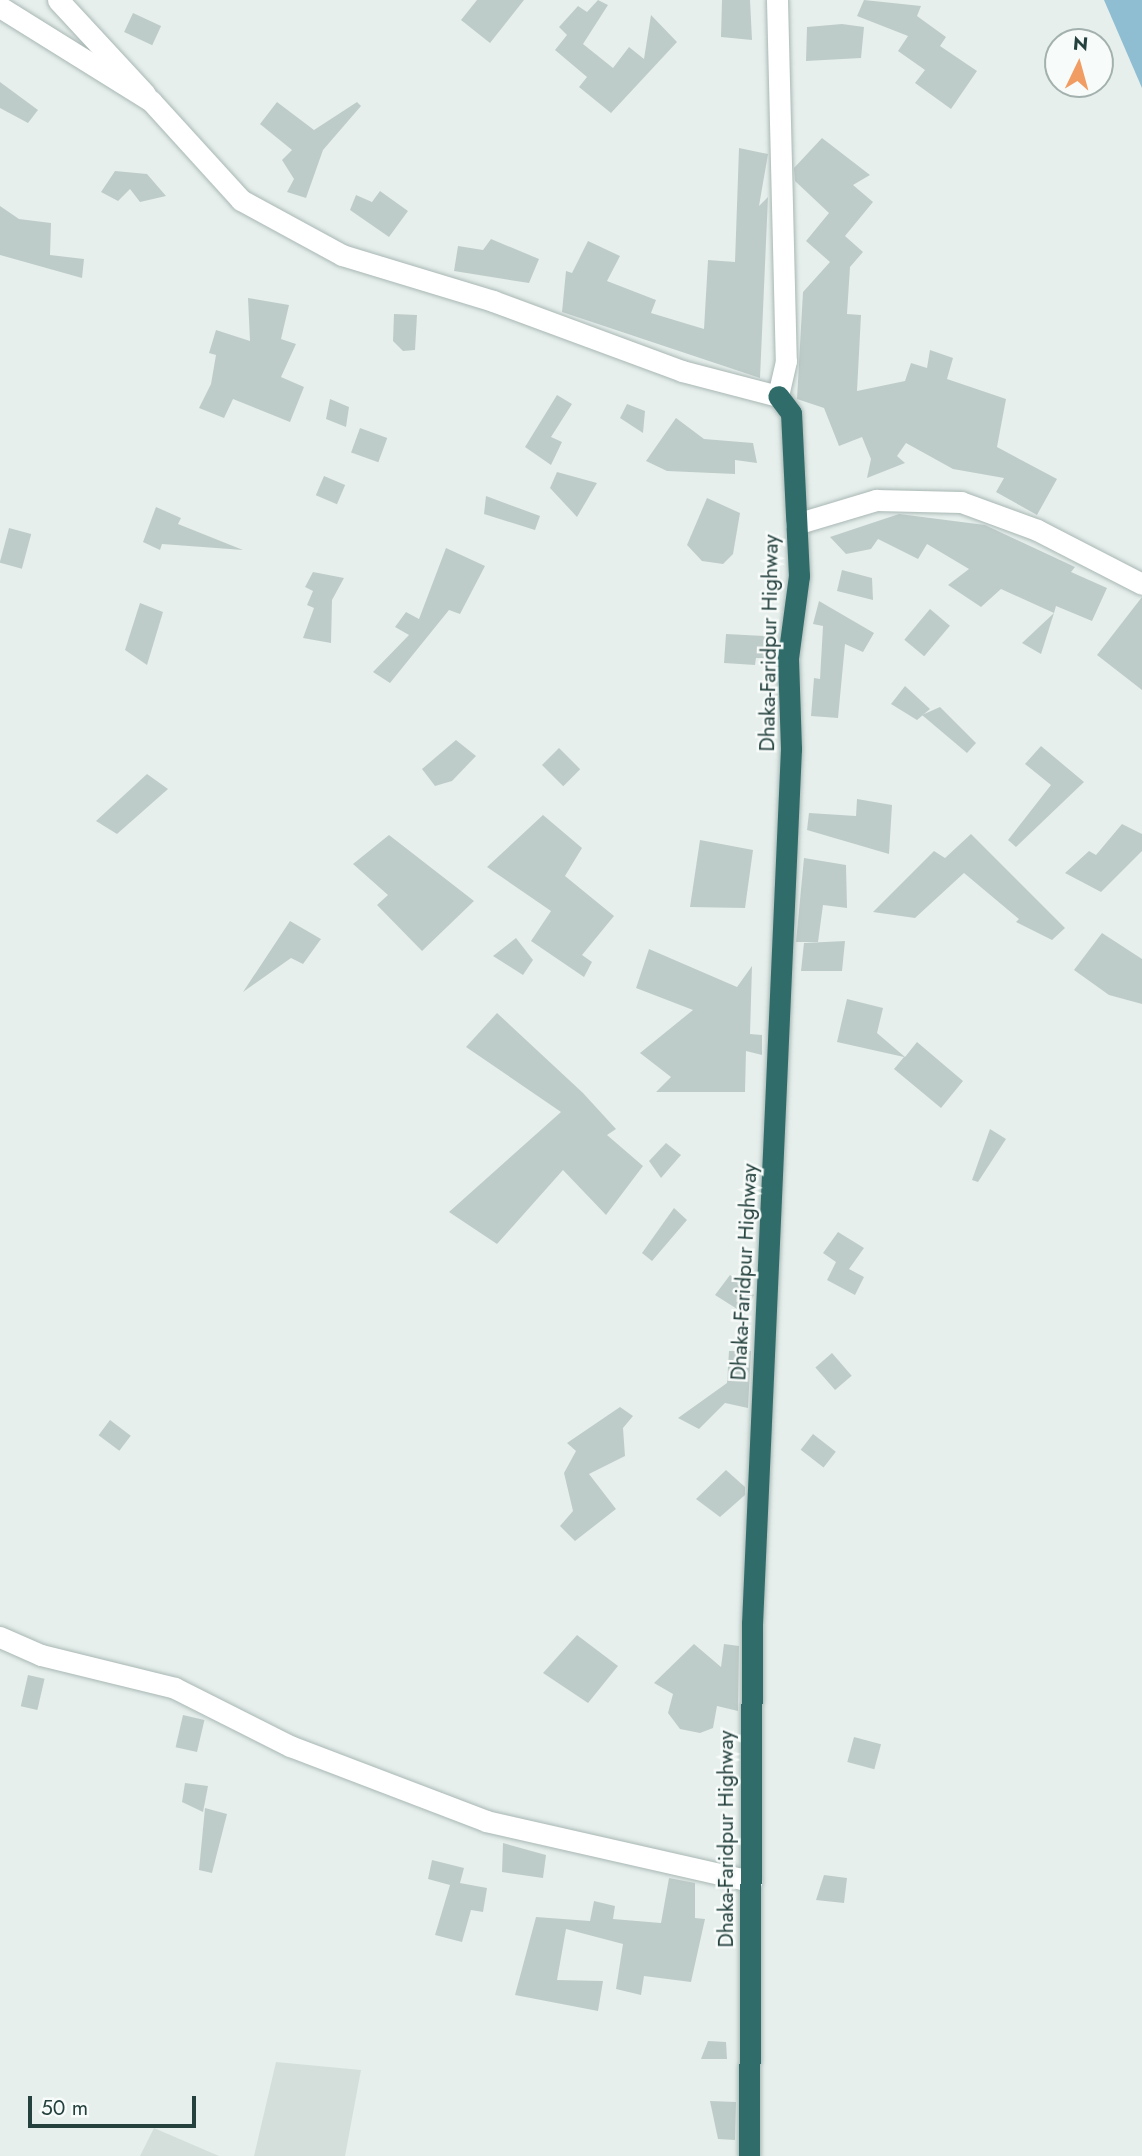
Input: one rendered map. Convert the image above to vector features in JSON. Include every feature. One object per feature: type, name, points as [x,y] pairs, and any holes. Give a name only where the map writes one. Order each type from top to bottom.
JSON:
[{"type":"highway","name":"Dhaka-Faridpur Highway","points":[[749,2156],[752,1624],[790,749],[788,658],[799,576],[791,413],[778,396]]},
{"type":"street","points":[[58,0],[241,200],[342,255],[493,301],[682,371],[778,396],[786,361],[777,0]]},
{"type":"street","points":[[0,7],[151,101]]},
{"type":"street","points":[[796,524],[876,500],[961,502],[1037,530],[1142,584]]},
{"type":"street","points":[[0,1636],[41,1655],[175,1688],[290,1746],[486,1821],[751,1881]]},
{"type":"shaded area","points":[[276,2062],[361,2070],[345,2156],[254,2156]]},
{"type":"shaded area","points":[[154,2128],[219,2156],[140,2156]]},
{"type":"water","points":[[1104,0],[1142,0],[1142,88]]},
{"type":"building","points":[[477,0],[524,0],[490,43],[461,20]]},
{"type":"building","points":[[598,0],[608,5],[583,44],[613,68],[629,47],[644,59],[651,15],[677,42],[611,113],[579,87],[587,77],[555,50],[567,35],[559,27],[578,6],[587,12]]},
{"type":"building","points":[[722,0],[750,0],[752,40],[721,37]]},
{"type":"building","points":[[864,0],[921,6],[917,16],[946,37],[940,46],[977,71],[951,109],[915,83],[925,70],[898,51],[908,36],[857,16]]},
{"type":"building","points":[[133,13],[161,26],[152,45],[124,32]]},
{"type":"building","points":[[842,24],[864,27],[861,58],[806,61],[807,27]]},
{"type":"building","points":[[0,82],[38,110],[28,123],[0,108]]},
{"type":"building","points":[[277,102],[314,130],[357,102],[361,106],[323,150],[306,198],[287,192],[294,179],[282,160],[292,150],[260,124]]},
{"type":"building","points":[[822,138],[870,175],[853,185],[873,202],[845,236],[863,252],[850,267],[847,314],[861,315],[857,391],[905,381],[911,363],[927,368],[930,350],[953,358],[947,379],[1006,399],[997,447],[1057,479],[1037,515],[996,492],[1004,478],[953,469],[906,443],[897,456],[905,463],[867,478],[871,459],[862,437],[839,446],[824,408],[797,399],[803,292],[830,262],[806,241],[829,213],[795,181],[794,168]]},
{"type":"building","points":[[739,148],[768,154],[759,206],[768,197],[760,378],[562,312],[566,271],[572,273],[588,241],[620,256],[607,281],[656,300],[651,313],[704,329],[708,260],[735,262]]},
{"type":"building","points":[[115,171],[147,174],[166,196],[140,202],[130,189],[118,201],[101,192]]},
{"type":"building","points":[[380,191],[408,211],[389,237],[350,210],[356,195],[372,202]]},
{"type":"building","points":[[0,206],[19,219],[51,223],[50,255],[84,259],[82,278],[0,255]]},
{"type":"building","points":[[491,239],[539,259],[529,283],[454,271],[458,246],[483,250]]},
{"type":"building","points":[[248,298],[289,305],[281,339],[296,344],[281,377],[304,387],[290,422],[233,399],[224,418],[199,408],[211,384],[216,355],[209,353],[216,330],[250,341]]},
{"type":"building","points":[[394,314],[417,315],[415,350],[403,351],[393,341]]},
{"type":"building","points":[[557,395],[572,404],[551,437],[562,442],[551,465],[525,447]]},
{"type":"building","points":[[330,399],[349,407],[346,427],[326,419]]},
{"type":"building","points":[[627,404],[645,411],[643,433],[620,418]]},
{"type":"building","points":[[676,418],[704,439],[753,443],[757,463],[735,460],[735,474],[667,471],[646,461]]},
{"type":"building","points":[[360,428],[387,438],[378,462],[351,452]]},
{"type":"building","points":[[557,472],[597,483],[577,517],[550,488]]},
{"type":"building","points":[[324,476],[345,485],[337,504],[316,495]]},
{"type":"building","points":[[486,496],[540,516],[535,530],[484,514]]},
{"type":"building","points":[[707,498],[740,513],[733,554],[723,564],[702,561],[687,545]]},
{"type":"building","points":[[156,507],[181,518],[178,524],[243,550],[162,544],[160,550],[143,542]]},
{"type":"building","points":[[899,514],[985,525],[1075,567],[1071,572],[1107,588],[1092,621],[1056,606],[1054,613],[1001,589],[981,607],[948,585],[969,569],[927,544],[918,559],[878,539],[871,549],[846,554],[830,537]]},
{"type":"building","points":[[9,528],[31,534],[22,569],[0,563]]},
{"type":"building","points":[[446,548],[485,566],[460,614],[449,610],[390,683],[373,672],[409,635],[395,627],[406,612],[419,619]]},
{"type":"building","points":[[842,570],[872,578],[873,600],[837,591]]},
{"type":"building","points":[[313,572],[344,578],[332,600],[331,643],[303,638],[314,608],[307,605],[313,591],[305,587]]},
{"type":"building","points":[[1142,597],[1142,690],[1097,655]]},
{"type":"building","points":[[819,601],[874,633],[863,652],[845,644],[838,718],[811,716],[814,678],[820,679],[823,626],[813,624]]},
{"type":"building","points":[[140,603],[163,612],[147,665],[125,650]]},
{"type":"building","points":[[930,609],[950,626],[924,656],[904,640]]},
{"type":"building","points":[[1054,613],[1041,654],[1022,643]]},
{"type":"building","points":[[726,634],[765,636],[764,658],[756,658],[755,665],[724,663]]},
{"type":"building","points":[[905,686],[930,709],[917,720],[891,704]]},
{"type":"building","points":[[940,707],[976,743],[967,753],[922,715]]},
{"type":"building","points":[[456,740],[476,756],[452,781],[435,786],[422,769]]},
{"type":"building","points":[[1041,746],[1084,782],[1016,847],[1008,840],[1051,785],[1025,764]]},
{"type":"building","points":[[559,748],[580,769],[563,786],[542,765]]},
{"type":"building","points":[[147,774],[168,789],[117,834],[96,821]]},
{"type":"building","points":[[857,799],[892,805],[889,854],[807,830],[809,813],[856,816]]},
{"type":"building","points":[[543,815],[582,848],[565,876],[614,916],[582,955],[592,962],[584,977],[531,941],[551,911],[487,867]]},
{"type":"building","points":[[1122,824],[1142,834],[1142,851],[1101,892],[1065,873],[1089,851],[1096,855]]},
{"type":"building","points":[[971,834],[1065,928],[1052,940],[1016,922],[1019,919],[964,873],[915,918],[873,912],[934,851],[945,858]]},
{"type":"building","points":[[389,835],[474,901],[422,951],[377,905],[388,895],[353,864]]},
{"type":"building","points":[[700,840],[753,850],[745,908],[690,907]]},
{"type":"building","points":[[804,858],[846,865],[847,908],[823,905],[818,942],[796,942]]},
{"type":"building","points":[[290,921],[321,939],[303,964],[291,958],[243,992]]},
{"type":"building","points":[[1102,933],[1142,959],[1142,1004],[1109,995],[1074,970]]},
{"type":"building","points":[[516,938],[533,960],[523,975],[493,956]]},
{"type":"building","points":[[845,941],[842,971],[801,971],[804,943]]},
{"type":"building","points":[[649,949],[737,987],[752,966],[750,1034],[762,1035],[762,1055],[746,1051],[745,1092],[656,1092],[671,1077],[640,1053],[693,1010],[636,988]]},
{"type":"building","points":[[847,999],[883,1008],[877,1033],[905,1057],[917,1042],[963,1081],[941,1108],[894,1069],[904,1057],[837,1042]]},
{"type":"building","points":[[497,1013],[583,1093],[616,1129],[607,1135],[643,1166],[606,1215],[563,1170],[497,1244],[449,1212],[561,1112],[466,1047]]},
{"type":"building","points":[[990,1129],[1006,1139],[978,1182],[972,1180]]},
{"type":"building","points":[[666,1143],[681,1155],[661,1178],[649,1161]]},
{"type":"building","points":[[674,1208],[687,1220],[652,1261],[642,1253]]},
{"type":"building","points":[[838,1232],[864,1248],[849,1269],[864,1277],[855,1295],[827,1280],[836,1262],[823,1253]]},
{"type":"building","points":[[730,1275],[754,1295],[745,1314],[715,1295]]},
{"type":"building","points":[[729,1351],[751,1351],[748,1408],[725,1403],[699,1429],[678,1418],[727,1383]]},
{"type":"building","points":[[832,1353],[852,1376],[835,1390],[815,1367]]},
{"type":"building","points":[[620,1407],[633,1416],[623,1428],[625,1456],[589,1474],[616,1509],[575,1541],[560,1526],[573,1511],[564,1473],[576,1451],[567,1443]]},
{"type":"building","points":[[110,1420],[131,1436],[119,1451],[99,1435]]},
{"type":"building","points":[[813,1434],[836,1452],[824,1468],[801,1450]]},
{"type":"building","points":[[726,1470],[745,1487],[745,1495],[720,1517],[696,1499]]},
{"type":"building","points":[[577,1635],[618,1666],[588,1703],[543,1673]]},
{"type":"building","points":[[694,1644],[721,1667],[724,1644],[739,1646],[738,1711],[717,1706],[713,1728],[700,1733],[680,1729],[668,1713],[673,1694],[654,1683]]},
{"type":"building","points":[[28,1675],[45,1679],[37,1710],[21,1706]]},
{"type":"building","points":[[183,1715],[204,1720],[197,1752],[176,1747]]},
{"type":"building","points":[[854,1737],[881,1744],[874,1769],[847,1762]]},
{"type":"building","points":[[185,1783],[208,1786],[203,1812],[182,1802]]},
{"type":"building","points":[[205,1808],[227,1814],[212,1873],[199,1870]]},
{"type":"building","points":[[503,1843],[546,1855],[543,1878],[502,1872]]},
{"type":"building","points":[[432,1860],[464,1868],[460,1883],[487,1888],[483,1912],[471,1910],[462,1942],[435,1935],[450,1885],[428,1879]]},
{"type":"building","points":[[824,1875],[847,1878],[844,1903],[816,1900]]},
{"type":"building","points":[[669,1878],[695,1883],[695,1918],[705,1919],[691,1982],[644,1976],[641,1995],[616,1989],[623,1944],[566,1929],[557,1980],[603,1981],[598,2011],[515,1995],[536,1917],[590,1921],[594,1901],[615,1906],[613,1919],[661,1923]]},
{"type":"building","points":[[708,2041],[726,2042],[727,2059],[701,2059]]},
{"type":"building","points":[[710,2101],[736,2102],[735,2140],[718,2139]]}]
